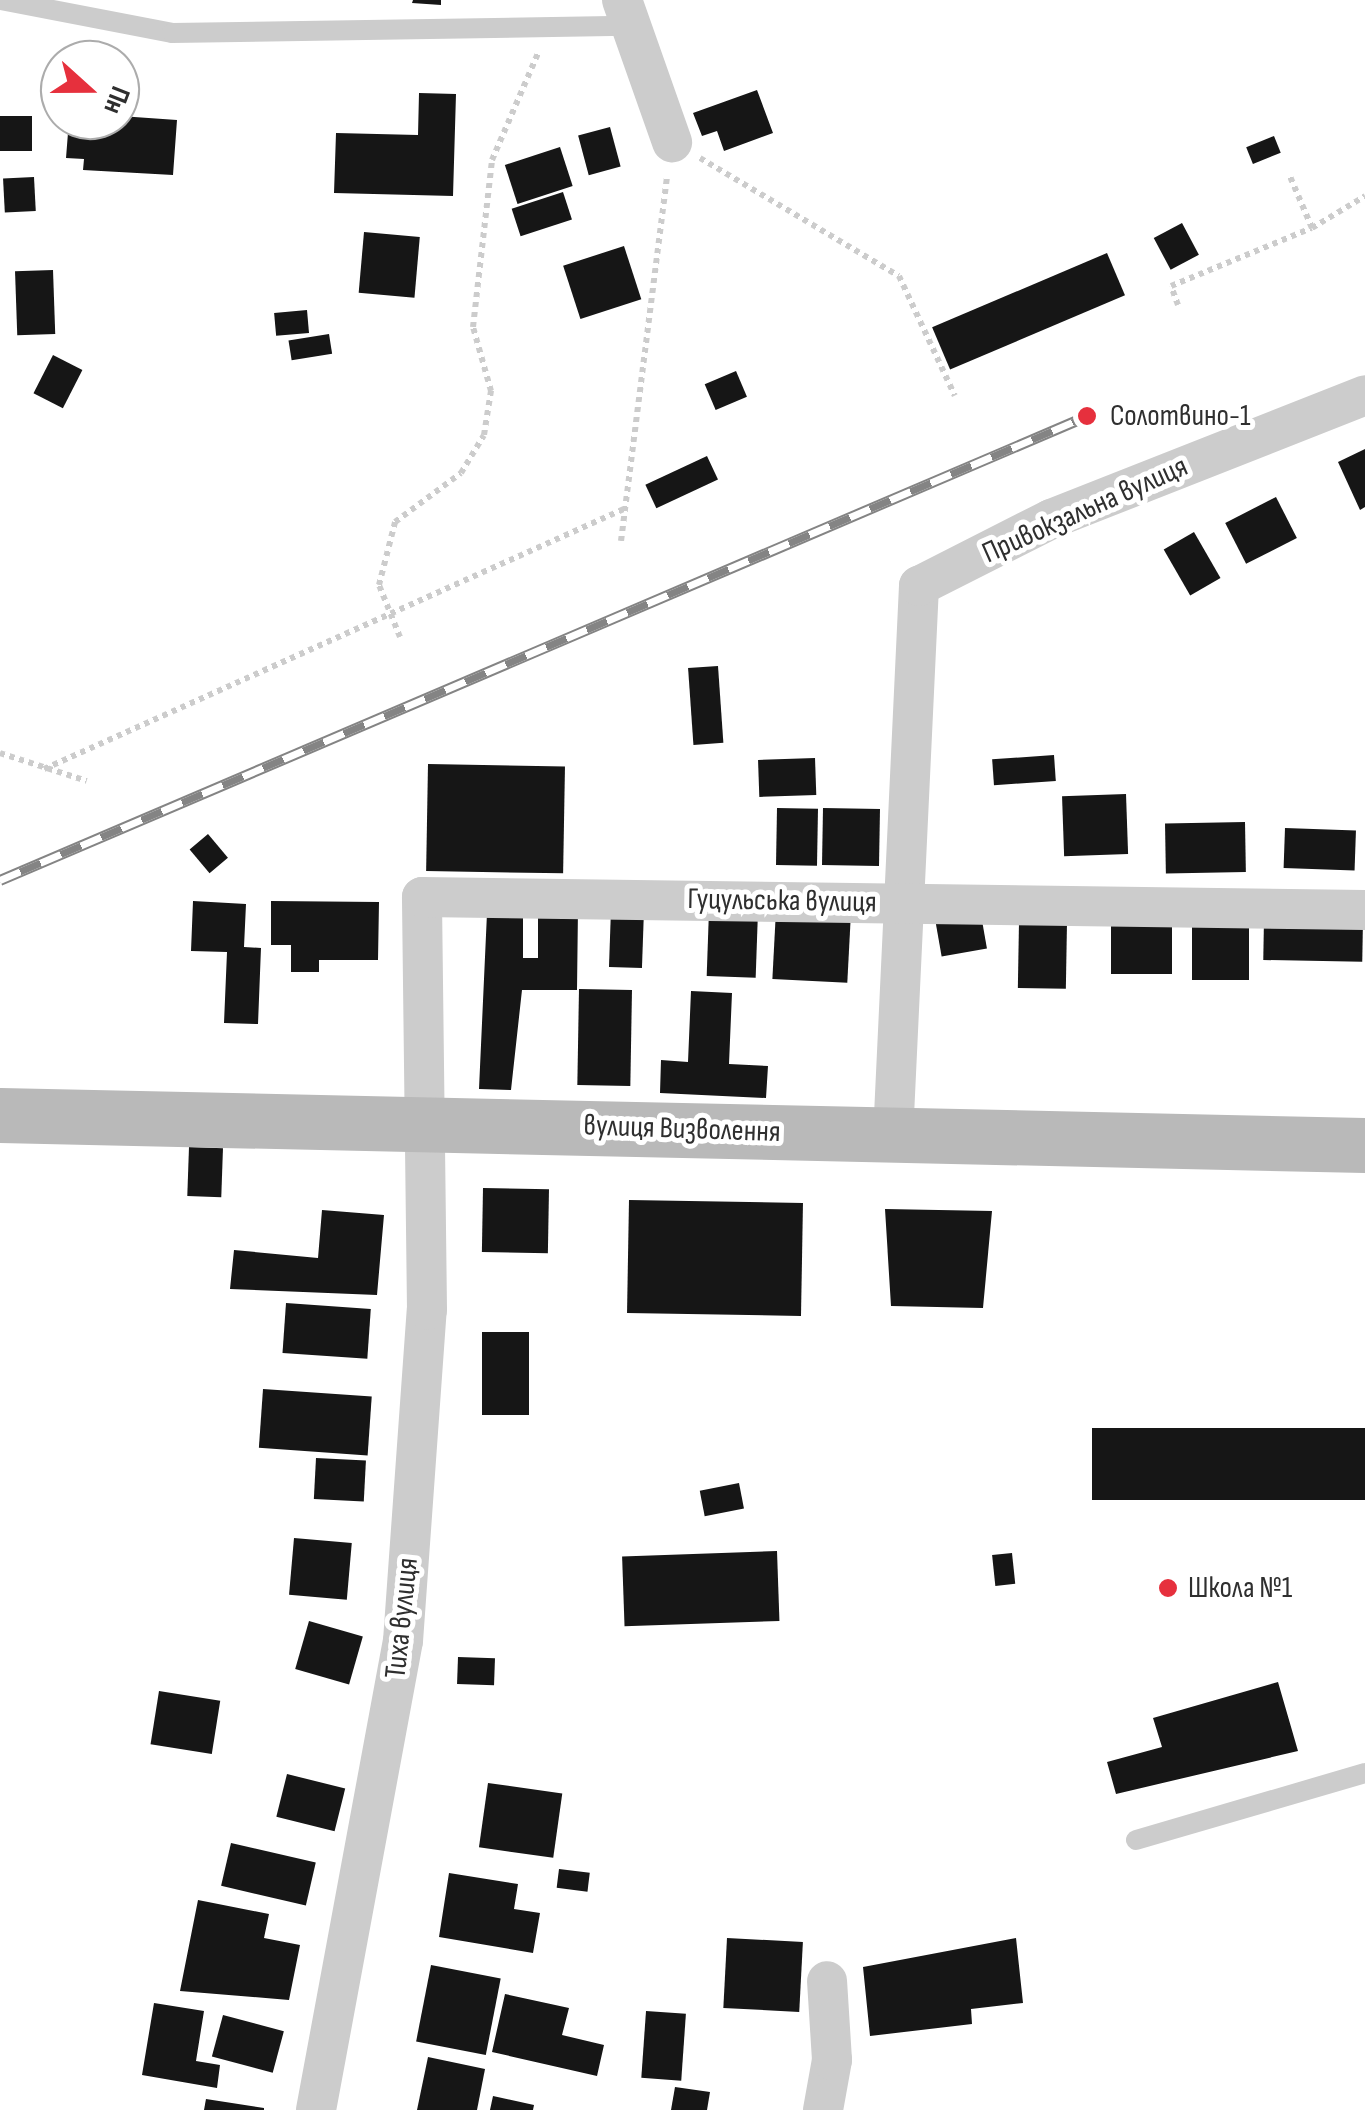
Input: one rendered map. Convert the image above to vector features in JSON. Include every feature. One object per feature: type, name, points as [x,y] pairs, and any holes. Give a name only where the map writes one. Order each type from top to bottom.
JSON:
[{"type":"street","points":[[624,13],[672,142]]},
{"type":"street","name":"Привокзальна вулиця","points":[[903,902],[919,586],[1051,519],[1365,395]]},
{"type":"street","name":"Гуцульська вулиця","points":[[421,1120],[422,897],[1365,910]]},
{"type":"street","points":[[893,1137],[903,902]]},
{"type":"street","name":"вулиця Визволення","points":[[0,1115],[421,1120],[893,1137],[1365,1145]]},
{"type":"street","name":"Тиха вулиця","points":[[316,2110],[403,1641],[426,1310],[421,1120]]},
{"type":"street","points":[[823,2110],[832,2060],[827,1981]]},
{"type":"lane","points":[[1,0],[172,33],[549,27],[624,13]]},
{"type":"lane","points":[[1136,1840],[1365,1773]]},
{"type":"path","points":[[400,637],[379,585],[395,522],[461,473],[484,435],[491,391],[473,327],[492,160],[549,27]]},
{"type":"path","points":[[622,541],[672,142],[899,276],[955,396]]},
{"type":"path","points":[[1290,174],[1312,228]]},
{"type":"path","points":[[1178,305],[1172,286],[1312,228],[1365,196]]},
{"type":"path","points":[[44,769],[624,509]]},
{"type":"path","points":[[0,753],[87,781]]},
{"type":"building","points":[[441,0],[441,5],[412,3]]},
{"type":"building","points":[[757,90],[773,133],[724,151],[717,131],[702,136],[693,113]]},
{"type":"building","points":[[419,93],[456,94],[453,196],[334,193],[336,133],[418,135]]},
{"type":"building","points":[[0,116],[32,116],[32,151],[0,151]]},
{"type":"building","points":[[140,117],[177,120],[173,175],[83,170],[84,159],[66,158],[67,140],[140,140]]},
{"type":"building","points":[[610,127],[621,167],[589,175],[578,136]]},
{"type":"building","points":[[1274,136],[1281,153],[1253,164],[1246,147]]},
{"type":"building","points":[[560,147],[573,186],[518,204],[505,165]]},
{"type":"building","points":[[34,177],[36,211],[5,213],[3,179]]},
{"type":"building","points":[[563,192],[572,220],[521,236],[512,209]]},
{"type":"building","points":[[1182,223],[1199,255],[1171,270],[1154,238]]},
{"type":"building","points":[[364,232],[420,237],[414,298],[359,293]]},
{"type":"building","points":[[624,246],[641,299],[580,319],[563,266]]},
{"type":"building","name":"Солотвино-1","points":[[1107,253],[1125,295],[950,370],[932,327]]},
{"type":"building","points":[[53,270],[55,334],[17,335],[15,271]]},
{"type":"building","points":[[307,310],[309,333],[276,336],[274,313]]},
{"type":"building","points":[[329,334],[332,354],[292,360],[289,340]]},
{"type":"building","points":[[53,355],[82,370],[63,408],[33,393]]},
{"type":"building","points":[[736,371],[747,397],[716,410],[705,384]]},
{"type":"building","points":[[1365,449],[1365,507],[1360,510],[1338,462]]},
{"type":"building","points":[[707,456],[718,480],[656,508],[645,485]]},
{"type":"building","points":[[1276,497],[1297,538],[1246,564],[1225,523]]},
{"type":"building","points":[[1194,532],[1220,578],[1190,595],[1164,550]]},
{"type":"building","points":[[718,666],[723,743],[693,745],[688,668]]},
{"type":"building","points":[[1054,755],[1056,781],[994,785],[992,759]]},
{"type":"building","points":[[815,758],[816,795],[759,797],[758,760]]},
{"type":"building","points":[[428,764],[565,766],[563,873],[426,871]]},
{"type":"building","points":[[1126,794],[1128,854],[1064,856],[1062,796]]},
{"type":"building","points":[[777,808],[818,809],[817,866],[776,865]]},
{"type":"building","points":[[823,808],[880,809],[879,866],[822,865]]},
{"type":"building","points":[[1245,822],[1246,872],[1166,873],[1165,823]]},
{"type":"building","points":[[1285,828],[1356,830],[1355,870],[1284,868]]},
{"type":"building","points":[[208,834],[228,858],[210,873],[190,849]]},
{"type":"building","points":[[193,901],[246,904],[244,947],[261,948],[258,1024],[224,1023],[227,952],[191,951]]},
{"type":"building","points":[[271,901],[379,902],[378,960],[319,960],[319,972],[291,972],[291,945],[271,945]]},
{"type":"building","points":[[538,907],[578,908],[577,990],[522,990],[511,1090],[479,1089],[487,913],[523,914],[523,958],[538,958]]},
{"type":"building","points":[[611,909],[644,910],[642,968],[609,967]]},
{"type":"building","points":[[980,909],[987,948],[942,956],[935,917]]},
{"type":"building","points":[[709,910],[758,912],[756,978],[707,976]]},
{"type":"building","points":[[776,910],[851,914],[847,983],[772,979]]},
{"type":"building","points":[[1264,918],[1363,920],[1362,962],[1263,960]]},
{"type":"building","points":[[1111,919],[1172,919],[1172,974],[1111,974]]},
{"type":"building","points":[[1192,921],[1249,921],[1249,980],[1192,980]]},
{"type":"building","points":[[1019,922],[1067,923],[1066,989],[1018,988]]},
{"type":"building","points":[[579,989],[632,990],[630,1086],[577,1085]]},
{"type":"building","points":[[691,991],[732,993],[729,1064],[768,1066],[766,1098],[660,1093],[661,1060],[688,1062]]},
{"type":"building","points":[[189,1147],[223,1148],[221,1197],[187,1196]]},
{"type":"building","points":[[483,1188],[549,1189],[548,1253],[482,1252]]},
{"type":"building","points":[[629,1200],[803,1203],[801,1316],[627,1313]]},
{"type":"building","points":[[885,1209],[992,1211],[983,1308],[891,1306]]},
{"type":"building","points":[[322,1210],[384,1215],[377,1295],[230,1289],[234,1250],[318,1258]]},
{"type":"building","points":[[286,1303],[371,1309],[367,1359],[283,1353]]},
{"type":"building","points":[[482,1332],[529,1332],[529,1415],[482,1415]]},
{"type":"building","points":[[263,1389],[372,1397],[368,1455],[259,1448]]},
{"type":"building","points":[[1092,1428],[1365,1428],[1365,1500],[1092,1500]]},
{"type":"building","points":[[316,1458],[366,1461],[364,1502],[314,1499]]},
{"type":"building","points":[[739,1483],[744,1509],[705,1516],[700,1491]]},
{"type":"building","points":[[294,1538],[352,1543],[347,1600],[289,1595]]},
{"type":"building","points":[[777,1551],[779,1621],[625,1626],[622,1556]]},
{"type":"building","points":[[1012,1553],[1015,1584],[995,1586],[992,1555]]},
{"type":"building","points":[[309,1621],[363,1636],[349,1684],[295,1669]]},
{"type":"building","points":[[458,1657],[495,1658],[494,1685],[457,1684]]},
{"type":"building","points":[[1278,1682],[1298,1751],[1116,1794],[1107,1762],[1162,1747],[1153,1718]]},
{"type":"building","points":[[159,1691],[220,1701],[212,1754],[151,1744]]},
{"type":"building","points":[[287,1774],[345,1789],[335,1831],[276,1817]]},
{"type":"building","points":[[488,1783],[562,1793],[553,1858],[479,1847]]},
{"type":"building","points":[[231,1843],[316,1863],[306,1905],[221,1886]]},
{"type":"building","points":[[559,1869],[590,1873],[587,1892],[557,1888]]},
{"type":"building","points":[[449,1873],[518,1884],[514,1909],[540,1913],[533,1953],[439,1937]]},
{"type":"building","points":[[198,1900],[269,1914],[264,1938],[300,1945],[289,2000],[180,1991]]},
{"type":"building","points":[[727,1938],[803,1942],[799,2012],[723,2008]]},
{"type":"building","points":[[1016,1938],[1023,2003],[971,2009],[972,2024],[870,2036],[863,1967]]},
{"type":"building","points":[[431,1965],[501,1979],[486,2055],[416,2042]]},
{"type":"building","points":[[505,1994],[569,2008],[562,2035],[604,2045],[597,2076],[492,2052]]},
{"type":"building","points":[[154,2003],[204,2011],[196,2061],[220,2065],[217,2088],[142,2075]]},
{"type":"building","points":[[646,2011],[686,2014],[681,2081],[641,2078]]},
{"type":"building","points":[[223,2015],[284,2031],[273,2073],[212,2057]]},
{"type":"building","points":[[428,2057],[485,2069],[477,2110],[417,2110]]},
{"type":"building","points":[[675,2087],[710,2092],[707,2110],[671,2110]]},
{"type":"building","points":[[493,2096],[534,2105],[533,2110],[490,2110]]},
{"type":"building","points":[[206,2099],[264,2108],[264,2110],[204,2110]]},
{"type":"railway","points":[[0,880],[1087,416]]},
{"type":"place","name":"Солотвино-1","points":[[1087,416]]},
{"type":"place","name":"Школа №1","points":[[1168,1588]]}]
